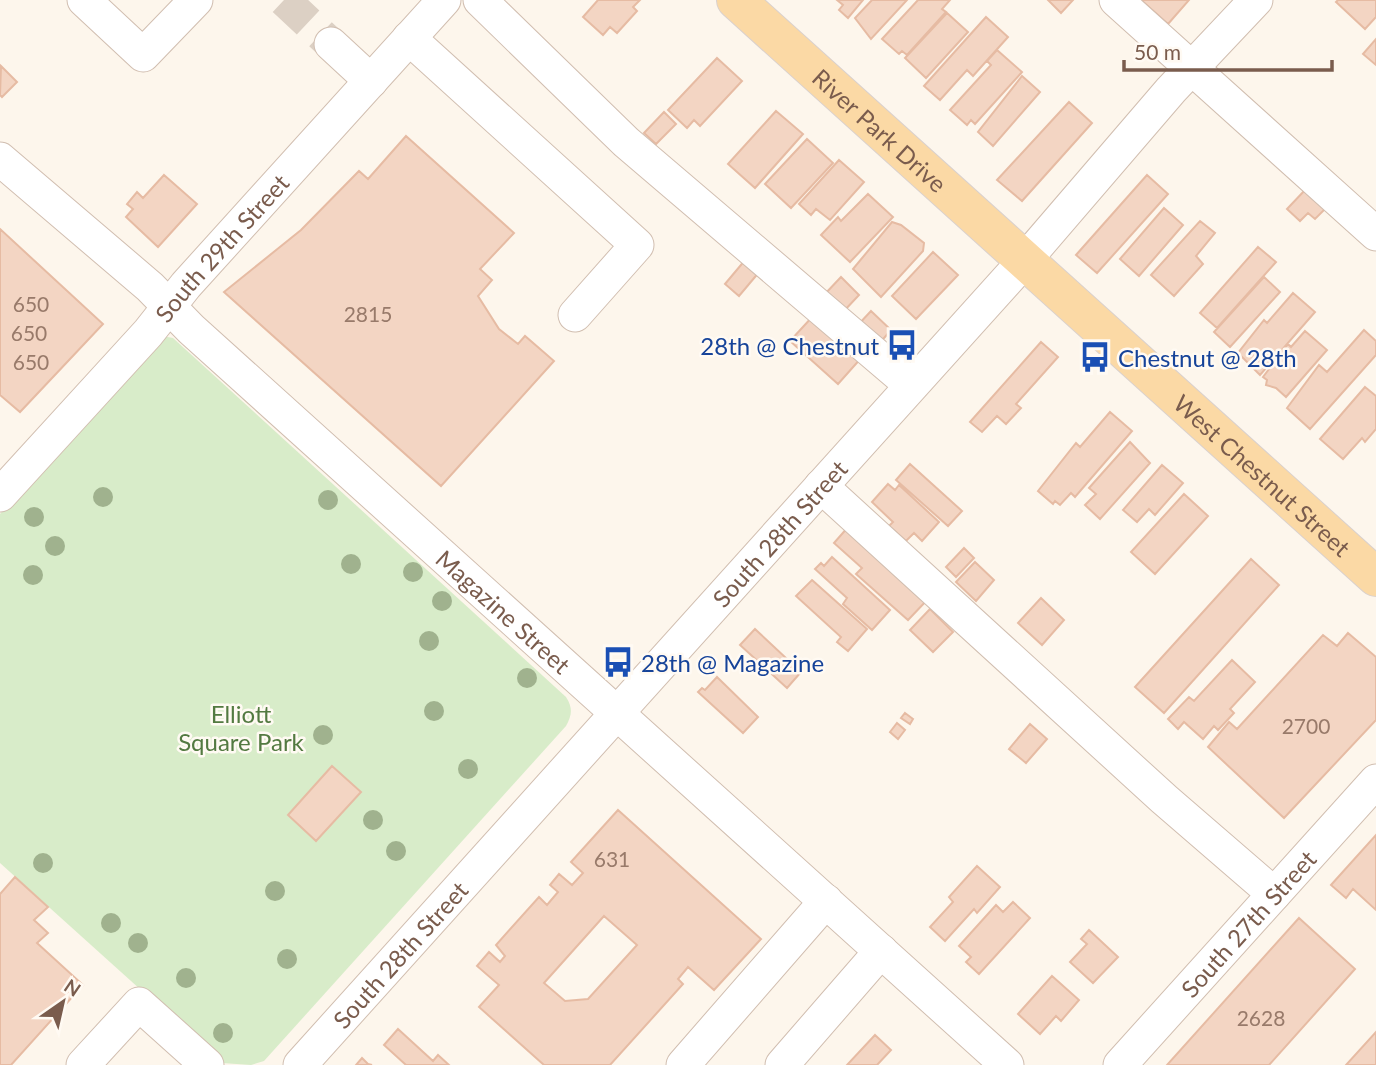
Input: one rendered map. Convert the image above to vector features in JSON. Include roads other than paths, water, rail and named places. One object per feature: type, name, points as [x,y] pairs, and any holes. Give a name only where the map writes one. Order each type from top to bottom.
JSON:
[{"type":"main road","name":"River Park Drive","points":[[736,0],[1025,260]]},
{"type":"main road","name":"West Chestnut Street","points":[[1025,260],[1376,577]]},
{"type":"street","points":[[84,0],[144,55],[196,0]]},
{"type":"street","name":"South 29th Street","points":[[5,478],[170,307],[186,285],[444,0]]},
{"type":"street","points":[[480,0],[626,142],[911,385]]},
{"type":"street","points":[[1116,0],[1376,234]]},
{"type":"street","name":"South 28th Street","points":[[300,1065],[1025,260],[1191,69],[1256,0]]},
{"type":"street","points":[[409,38],[637,245],[575,316]]},
{"type":"street","points":[[331,44],[371,82]]},
{"type":"street","name":"Magazine Street","points":[[0,159],[170,307],[1007,1065]]},
{"type":"street","points":[[821,486],[1164,799],[1274,894]]},
{"type":"street","name":"South 27th Street","points":[[1120,1065],[1376,781]]},
{"type":"street","points":[[683,1064],[826,901]]},
{"type":"street","points":[[782,1065],[881,951]]},
{"type":"street","points":[[83,1065],[139,1004],[188,1059]]},
{"type":"tunnel","points":[[284,0],[331,44]]},
{"type":"place","name":"28th @ Chestnut","points":[[902,345]]},
{"type":"place","name":"Chestnut @ 28th","points":[[1095,357]]},
{"type":"place","name":"28th @ Magazine","points":[[618,662]]},
{"type":"park label","name":"Elliott Square Park","points":[[241,727]]}]
